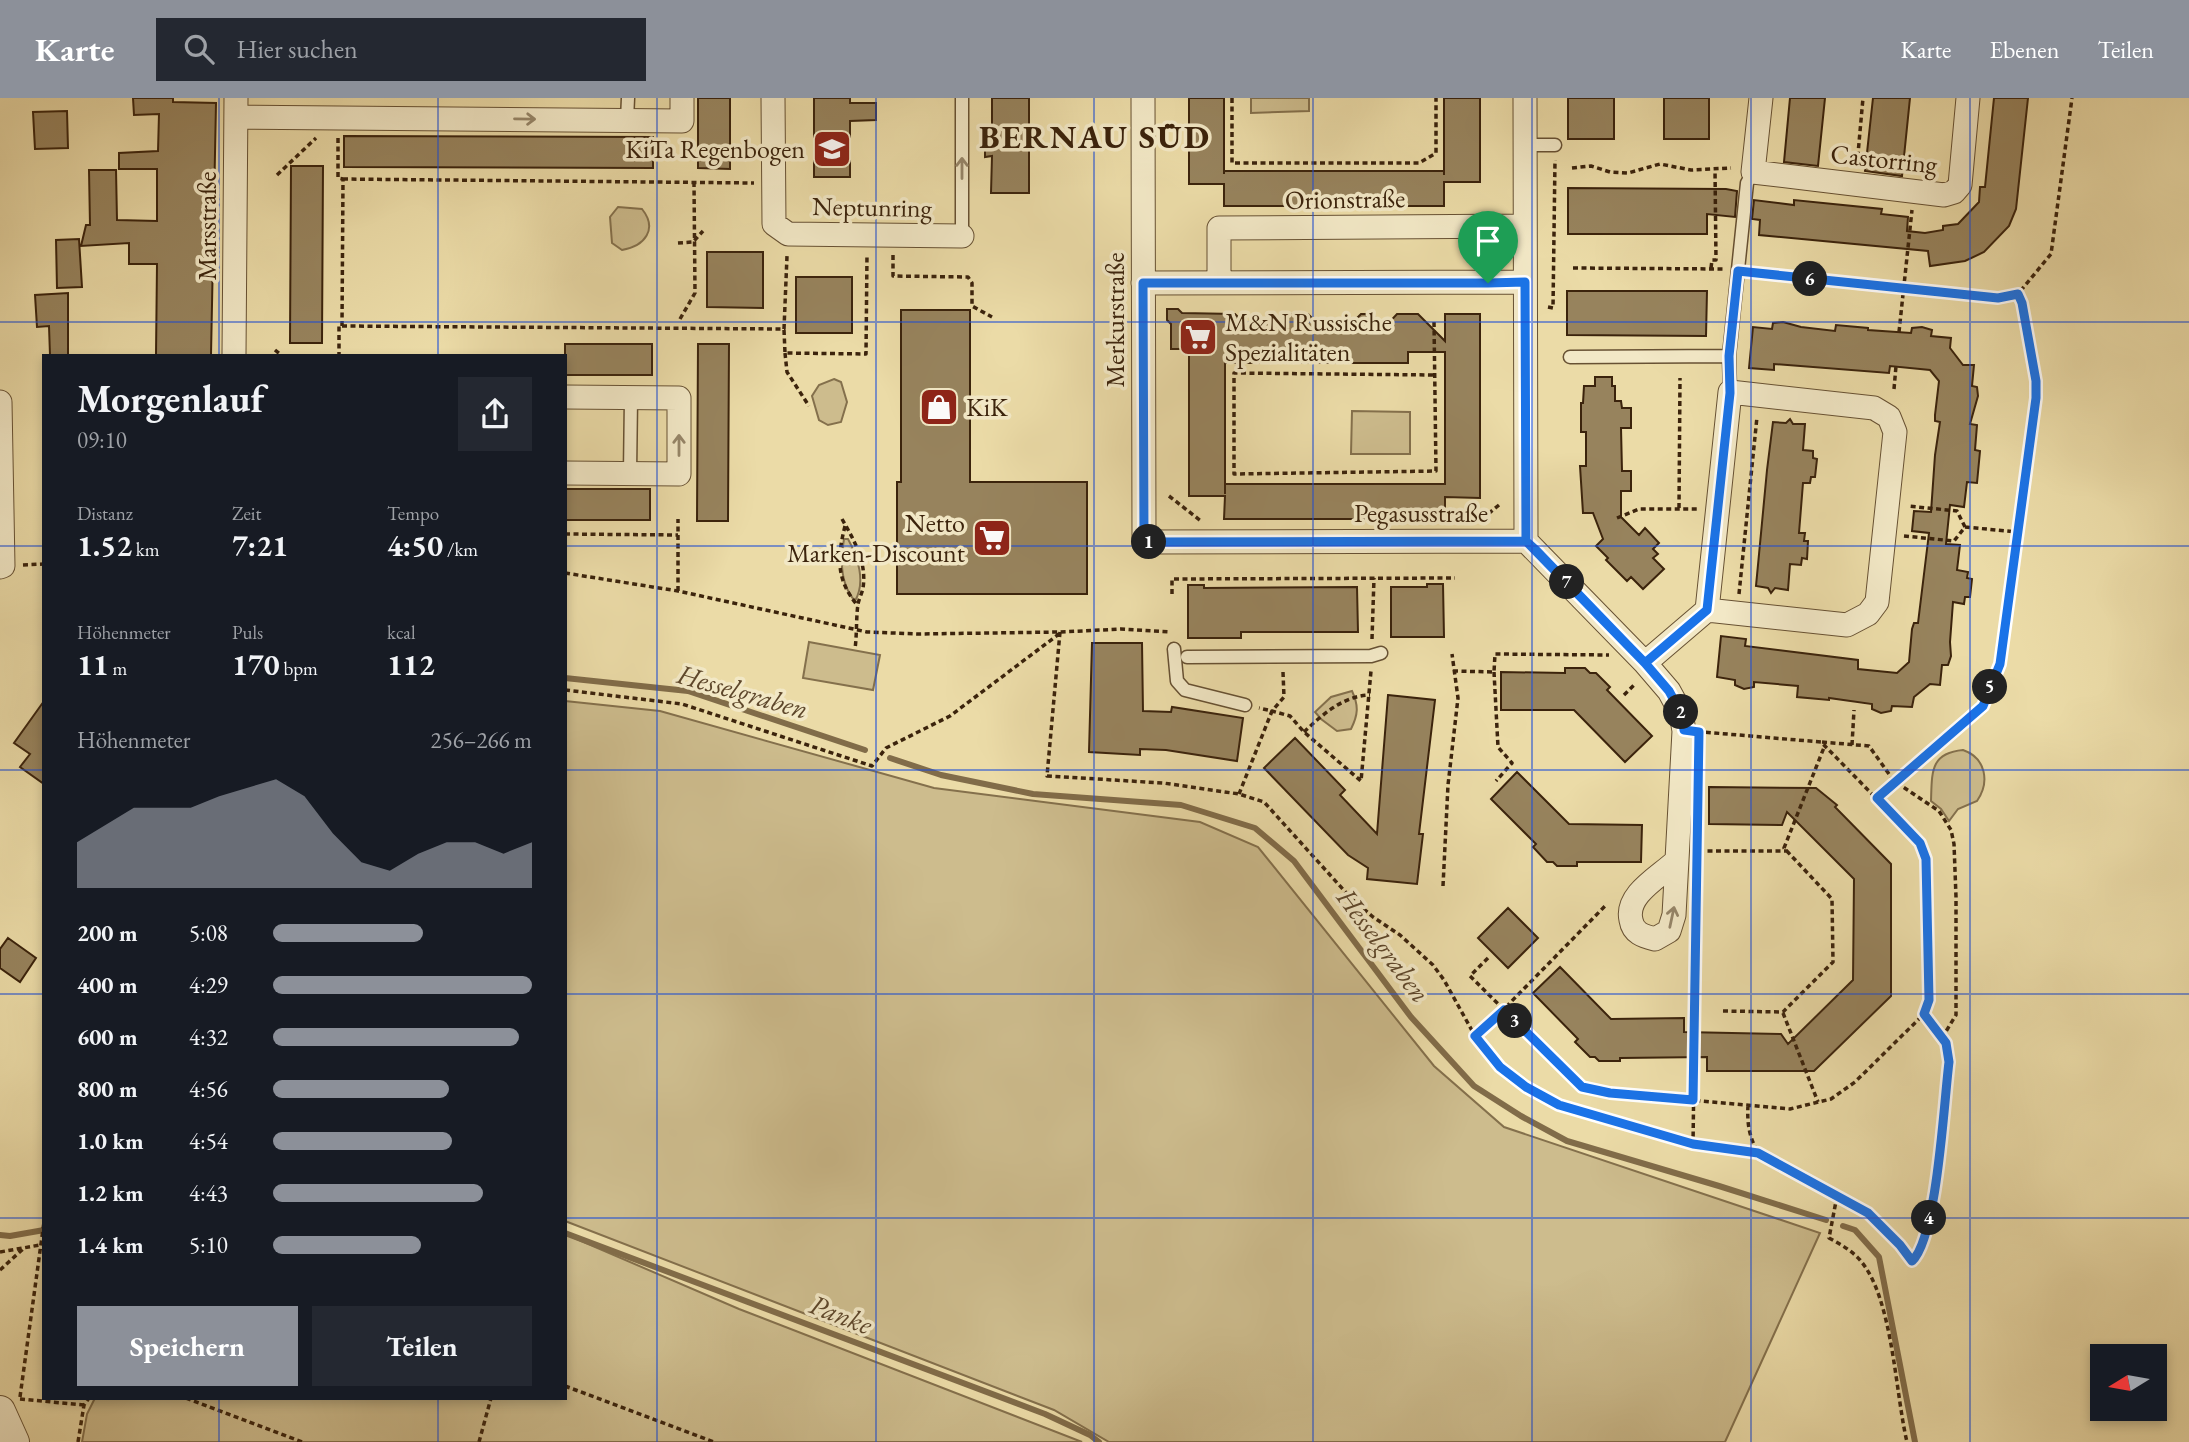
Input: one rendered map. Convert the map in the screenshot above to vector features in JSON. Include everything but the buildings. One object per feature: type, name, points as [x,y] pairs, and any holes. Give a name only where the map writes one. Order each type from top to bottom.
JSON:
[{"type":"street","points":[[236,107],[338,118],[628,109],[682,121],[682,98]]},
{"type":"street","name":"Neptunring","points":[[773,98],[774,224],[788,234],[962,236]]},
{"type":"street","name":"Merkurstraße","points":[[1143,98],[1144,542]]},
{"type":"street","points":[[1525,98],[1526,541],[1645,663],[1669,691],[1681,713],[1684,730],[1675,862]]},
{"type":"street","points":[[1754,172],[1761,98]]},
{"type":"street","name":"Castorring","points":[[1754,172],[1944,195],[1954,192],[1960,185],[1968,98]]},
{"type":"street","name":"Marsstraße","points":[[234,354],[236,107]]},
{"type":"street","name":"Orionstraße","points":[[1219,283],[1219,229],[1525,226]]},
{"type":"street","points":[[1143,283],[1525,282]]},
{"type":"street","points":[[1645,663],[1707,610],[1730,393],[1874,408],[1889,416],[1895,432],[1885,534],[1877,602],[1868,614],[1847,625],[1707,610]]},
{"type":"street","points":[[567,397],[679,398],[679,474],[567,472]]},
{"type":"street","points":[[0,402],[2,567]]},
{"type":"street","name":"Pegasusstraße","points":[[1144,542],[1526,541]]},
{"type":"street","points":[[11,1405],[14,1442]]},
{"type":"lane","name":"Neptunring","points":[[962,98],[962,236]]},
{"type":"lane","points":[[1526,145],[1555,145]]},
{"type":"lane","points":[[1730,393],[1729,356],[1747,183],[1754,172]]},
{"type":"lane","points":[[1570,357],[1729,356]]},
{"type":"lane","points":[[630,473],[631,398]]},
{"type":"lane","points":[[1174,649],[1177,681],[1185,690],[1245,705]]},
{"type":"lane","points":[[1187,657],[1376,654]]},
{"type":"path","points":[[1232,98],[1232,163],[1419,163],[1436,153],[1436,98]]},
{"type":"path","points":[[1855,184],[1863,98]]},
{"type":"path","points":[[1573,268],[1712,268],[1998,298],[2018,294],[2050,254],[2072,98]]},
{"type":"path","points":[[338,118],[338,178],[773,184]]},
{"type":"path","points":[[276,175],[338,118]]},
{"type":"path","points":[[1553,307],[1555,145]]},
{"type":"path","points":[[1572,167],[1591,166],[1610,172],[1628,173],[1660,164],[1691,170],[1735,167],[1754,172]]},
{"type":"path","points":[[1712,268],[1712,260],[1716,260],[1716,170]]},
{"type":"path","points":[[339,354],[339,326],[342,326],[343,178]]},
{"type":"path","points":[[680,319],[695,293],[694,182]]},
{"type":"path","points":[[1899,332],[1914,191]]},
{"type":"path","points":[[693,243],[703,231]]},
{"type":"path","points":[[788,234],[784,330],[787,372],[809,406]]},
{"type":"path","points":[[786,353],[866,354],[867,235]]},
{"type":"path","points":[[893,235],[893,276],[968,278],[972,283],[972,306],[992,317]]},
{"type":"path","points":[[678,243],[693,243]]},
{"type":"path","points":[[1877,798],[1983,706],[2000,664],[2036,398],[2036,381],[2018,294]]},
{"type":"path","points":[[1434,323],[1435,375],[1436,471],[1234,474],[1234,373],[1435,375]]},
{"type":"path","points":[[342,326],[784,330]]},
{"type":"path","points":[[275,351],[280,354]]},
{"type":"path","points":[[1894,389],[1896,366]]},
{"type":"path","points":[[1679,508],[1680,378]]},
{"type":"path","points":[[1737,613],[1759,396]]},
{"type":"path","points":[[1169,496],[1207,525]]},
{"type":"path","points":[[1888,503],[1957,511],[1965,527]]},
{"type":"path","points":[[1616,518],[1639,509],[1718,510]]},
{"type":"path","points":[[678,519],[678,591]]},
{"type":"path","points":[[842,519],[858,549],[863,566],[855,649]]},
{"type":"path","points":[[846,526],[840,548],[840,568],[847,593],[858,606]]},
{"type":"path","points":[[1965,527],[2017,532]]},
{"type":"path","points":[[1885,534],[1954,541],[1965,527]]},
{"type":"path","points":[[567,534],[678,535]]},
{"type":"path","points":[[567,572],[678,591],[857,630],[919,634],[1121,629],[1173,632]]},
{"type":"path","points":[[1245,705],[1290,716],[1304,732],[1361,781],[1376,654],[1374,578]]},
{"type":"path","points":[[1172,594],[1172,579],[1455,578]]},
{"type":"path","points":[[567,690],[682,704],[872,766],[886,748],[950,716],[1060,632]]},
{"type":"path","points":[[1060,632],[1047,776],[1163,783],[1239,794],[1264,802],[1350,897],[1400,935],[1433,965],[1475,1036],[1500,1067],[1526,1087],[1559,1105],[1693,1144],[1758,1153],[1868,1213],[1912,1261],[1919,1255],[1933,1202],[1949,1062],[1946,1043],[1924,1014]]},
{"type":"path","points":[[1443,886],[1448,785],[1458,698],[1452,653]]},
{"type":"path","points":[[1496,781],[1512,763],[1498,747],[1495,654],[1616,656],[1645,663]]},
{"type":"path","points":[[1239,794],[1272,711],[1284,697],[1283,656]]},
{"type":"path","points":[[1453,671],[1494,672]]},
{"type":"path","points":[[1304,732],[1324,713],[1345,701],[1370,695]]},
{"type":"path","points":[[1852,744],[1854,710]]},
{"type":"path","points":[[1684,730],[1868,746],[1894,781],[1939,811],[1951,830],[1954,844],[1956,1015],[1942,1038]]},
{"type":"path","points":[[1488,958],[1470,976],[1582,1087],[1610,1093],[1790,1108],[1830,1099],[1855,1082],[1924,1014],[1929,1000],[1926,859],[1920,843],[1823,743]]},
{"type":"path","points":[[1785,850],[1823,743]]},
{"type":"path","points":[[1697,851],[1785,850],[1832,899],[1833,962],[1783,1012],[1723,1011]]},
{"type":"path","points":[[1475,1036],[1504,1010],[1607,904]]},
{"type":"path","points":[[1693,1144],[1696,916]]},
{"type":"path","points":[[1783,1012],[1818,1102]]},
{"type":"path","points":[[1748,1105],[1748,1130],[1758,1153]]},
{"type":"path","points":[[1837,1196],[1829,1238],[1850,1250],[1861,1261],[1873,1282],[1886,1324],[1907,1442]]},
{"type":"path","points":[[42,1234],[11,1405],[84,1405]]},
{"type":"path","points":[[0,1252],[40,1245]]},
{"type":"path","points":[[0,1270],[25,1248]]},
{"type":"path","points":[[567,1387],[714,1442]]},
{"type":"path","points":[[78,1442],[84,1405],[88,1400]]},
{"type":"path","points":[[191,1400],[302,1442]]},
{"type":"path","points":[[480,1442],[491,1400]]},
{"type":"shaded area","points":[[1251,98],[1309,98],[1309,111],[1251,113]]},
{"type":"shaded area","points":[[618,207],[642,209],[649,223],[647,236],[643,241],[622,250],[612,243],[610,217]]},
{"type":"shaded area","points":[[834,379],[841,382],[847,402],[841,422],[828,425],[819,420],[812,396],[819,385]]},
{"type":"shaded area","points":[[1352,411],[1410,412],[1410,454],[1351,454]]},
{"type":"shaded area","points":[[844,539],[848,539],[858,562],[860,586],[855,601],[846,587],[842,572]]},
{"type":"shaded area","points":[[809,642],[880,655],[873,690],[803,678]]},
{"type":"shaded area","points":[[1352,691],[1357,706],[1353,724],[1351,729],[1337,731],[1315,712],[1331,697]]},
{"type":"shaded area","points":[[567,701],[660,711],[934,788],[1200,822],[1258,847],[1434,1066],[1504,1127],[1820,1233],[1725,1442],[1109,1442],[1054,1410],[567,1222]]},
{"type":"shaded area","points":[[1963,750],[1981,765],[1984,786],[1977,801],[1958,809],[1949,821],[1931,801],[1933,773],[1944,755]]},
{"type":"shaded area","points":[[567,1235],[739,1309],[1082,1442],[82,1442],[87,1414],[94,1400],[567,1400]]},
{"type":"waterway","name":"Hesselgraben","points":[[567,678],[688,691],[865,750]]},
{"type":"waterway","name":"Hesselgraben","points":[[890,758],[941,775],[1033,794],[1181,805],[1255,828],[1294,861],[1411,1017],[1474,1086],[1567,1141],[1826,1220]]},
{"type":"waterway","name":"Hesselgraben","points":[[1843,1226],[1855,1230],[1879,1257],[1915,1442]]},
{"type":"waterway","name":"Panke","points":[[0,1235],[42,1230]]},
{"type":"waterway","name":"Panke","points":[[567,1234],[1045,1414],[1099,1442]]},
{"type":"place","name":"KiTa Regenbogen","points":[[832,149]]},
{"type":"place","name":"M&N Russische Spezialitäten","points":[[1198,337]]},
{"type":"place","name":"KiK","points":[[939,407]]},
{"type":"place","name":"Netto Marken-Discount","points":[[992,538]]},
{"type":"district","name":"BERNAU SÜD","points":[[1095,136]]},
{"type":"route","points":[[1488,283],[1143,283],[1144,542],[1526,541],[1669,691],[1681,713],[1684,730],[1699,732],[1693,1100],[1610,1093],[1582,1087],[1504,1010],[1475,1036],[1500,1067],[1526,1087],[1559,1105],[1693,1144],[1758,1153],[1868,1213],[1912,1261],[1919,1255],[1933,1202],[1949,1062],[1946,1043],[1924,1014],[1929,1000],[1926,859],[1920,843],[1877,798],[1983,706],[2000,664],[2036,398],[2036,381],[2022,303],[2018,294],[1998,298],[1738,271],[1729,356],[1730,393],[1707,610],[1645,663],[1526,541],[1525,282],[1488,283]]}]
